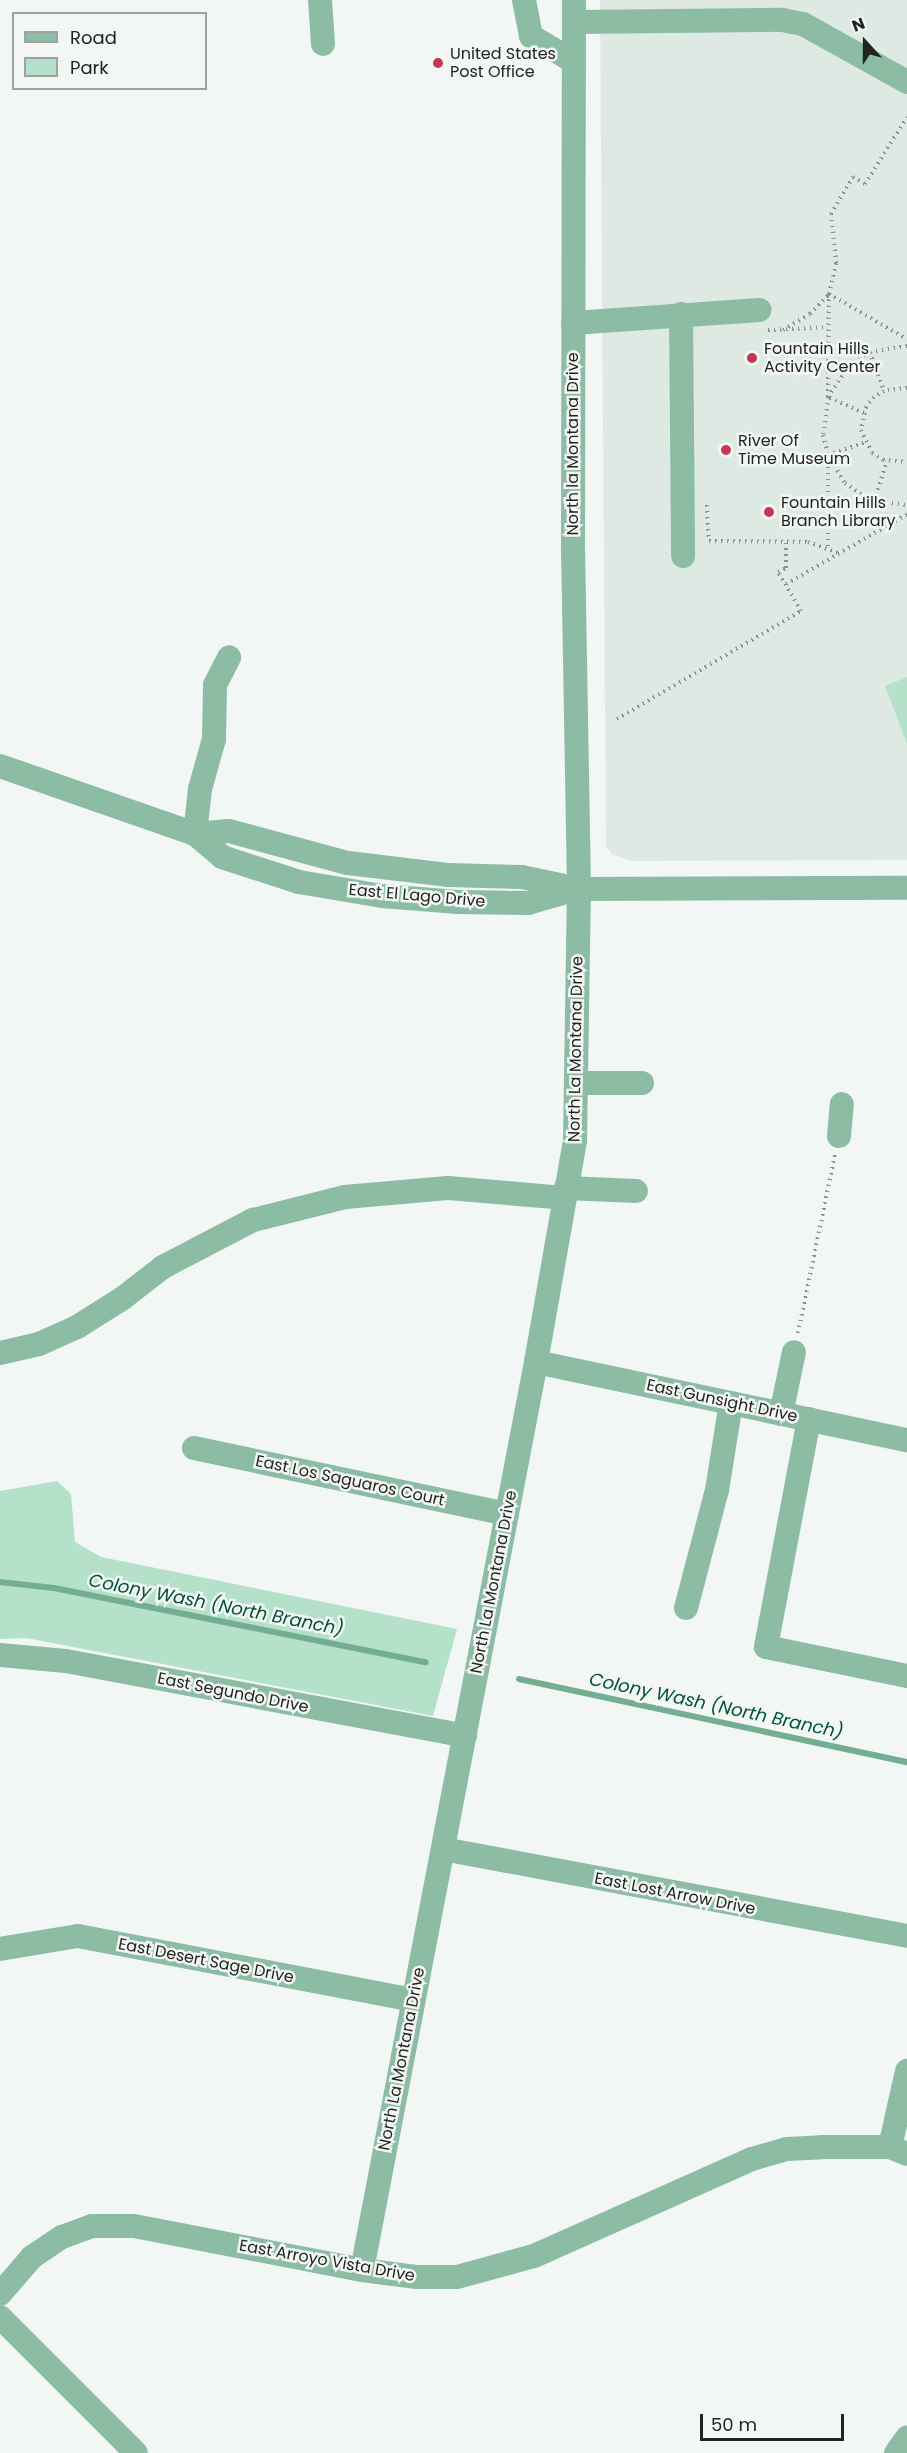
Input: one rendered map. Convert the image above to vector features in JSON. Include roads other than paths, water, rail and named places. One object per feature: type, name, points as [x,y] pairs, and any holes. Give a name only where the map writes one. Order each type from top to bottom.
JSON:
[{"type":"street","points":[[320,0],[323,44]]},
{"type":"street","points":[[525,0],[531,36],[573,61]]},
{"type":"street","points":[[574,11],[782,20],[803,24],[907,82]]},
{"type":"street","name":"North la Montana Drive","points":[[574,11],[573,323],[579,889]]},
{"type":"street","points":[[573,323],[681,314],[760,320]]},
{"type":"street","points":[[681,314],[683,556]]},
{"type":"street","points":[[195,834],[200,789],[214,739],[215,684],[229,657]]},
{"type":"street","name":"East El Lago Drive","points":[[0,766],[195,834],[229,831],[348,863],[450,875],[522,877],[579,889],[907,888]]},
{"type":"street","name":"North La Montana Drive","points":[[362,2270],[536,1362],[575,1141],[578,1083],[579,889]]},
{"type":"street","points":[[578,1083],[642,1083]]},
{"type":"street","points":[[839,1136],[842,1104]]},
{"type":"street","points":[[0,1353],[39,1344],[77,1327],[123,1298],[163,1267],[253,1220],[345,1197],[448,1188],[565,1193],[636,1191]]},
{"type":"street","points":[[781,1413],[794,1352]]},
{"type":"street","name":"East Gunsight Drive","points":[[536,1362],[907,1440]]},
{"type":"street","points":[[686,1608],[717,1490],[730,1403]]},
{"type":"street","points":[[809,1419],[766,1647],[907,1676]]},
{"type":"street","name":"East Los Saguaros Court","points":[[194,1448],[507,1515]]},
{"type":"street","name":"East Segundo Drive","points":[[0,1655],[66,1661],[465,1736]]},
{"type":"street","name":"East Lost Arrow Drive","points":[[443,1850],[907,1936]]},
{"type":"street","name":"East Desert Sage Drive","points":[[0,1949],[78,1936],[412,2000]]},
{"type":"street","points":[[899,2151],[907,2071]]},
{"type":"street","name":"East Arroyo Vista Drive","points":[[0,2294],[32,2257],[62,2237],[92,2226],[134,2226],[362,2270],[416,2277],[457,2277],[501,2268],[752,2159],[787,2149],[899,2151]]},
{"type":"street","points":[[0,2317],[136,2453]]},
{"type":"street","points":[[896,2453],[907,2438]]},
{"type":"waterway","name":"Colony Wash (North Branch)","points":[[0,1582],[54,1588],[426,1662]]},
{"type":"waterway","name":"Colony Wash (North Branch)","points":[[519,1679],[907,1762]]},
{"type":"place","name":"United States Post Office","points":[[438,63]]},
{"type":"place","name":"Fountain Hills Activity Center","points":[[752,358]]},
{"type":"place","name":"River Of Time Museum","points":[[726,450]]},
{"type":"place","name":"Fountain Hills Branch Library","points":[[769,512]]}]
